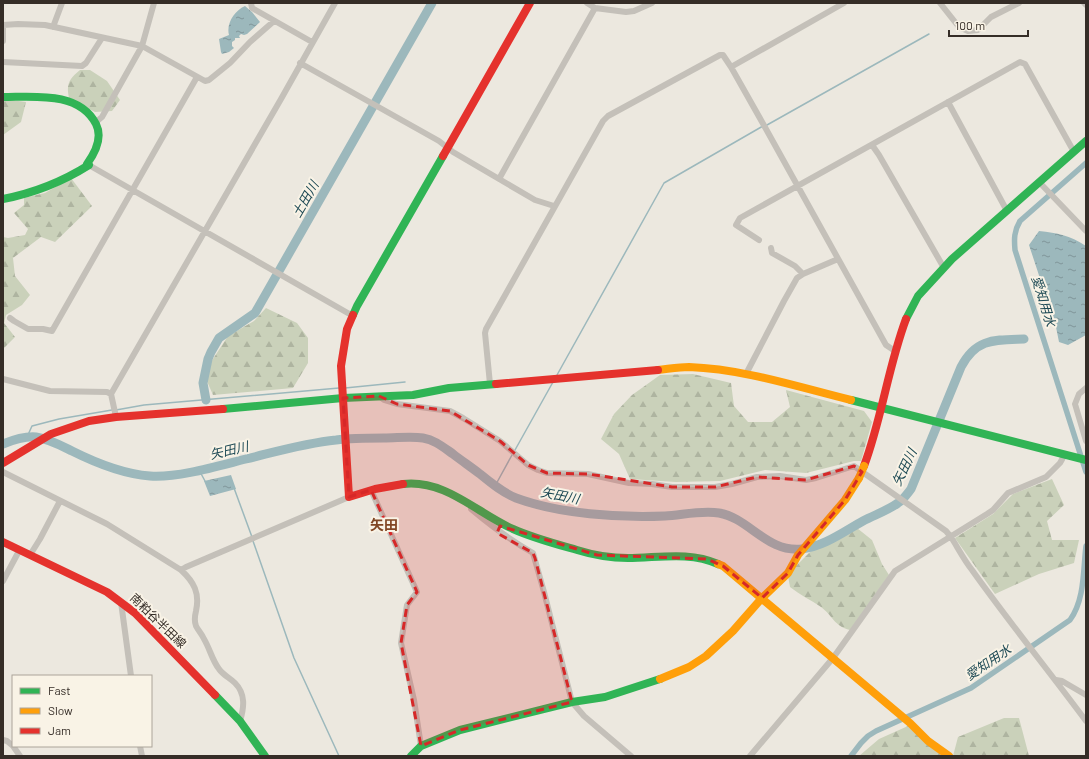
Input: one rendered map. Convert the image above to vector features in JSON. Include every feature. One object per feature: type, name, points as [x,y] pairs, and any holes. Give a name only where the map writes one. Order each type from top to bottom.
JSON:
[{"type":"street","points":[[53,26],[62,3]]},
{"type":"street","points":[[96,122],[102,117],[142,46],[154,3]]},
{"type":"street","points":[[250,3],[252,8],[312,42]]},
{"type":"street","points":[[116,417],[111,394],[281,99],[334,3]]},
{"type":"street","points":[[349,497],[341,366],[347,329],[368,286],[530,3]]},
{"type":"street","points":[[587,3],[595,8],[620,12],[634,11],[652,3]]},
{"type":"street","points":[[732,67],[844,3]]},
{"type":"street","points":[[940,3],[959,27],[968,31],[978,30],[991,17],[1020,3]]},
{"type":"street","points":[[499,179],[595,8]]},
{"type":"street","points":[[3,40],[3,25],[18,24],[53,26],[142,46],[205,81],[209,80],[230,63],[250,42],[274,21]]},
{"type":"street","points":[[3,62],[82,66],[102,38]]},
{"type":"street","points":[[490,384],[485,333],[486,329],[602,121],[608,116],[720,55],[725,56],[732,67],[886,345],[895,351]]},
{"type":"street","points":[[759,240],[736,225],[740,218],[1022,62],[1025,64],[1074,152]]},
{"type":"street","points":[[300,63],[448,147],[453,152],[535,200],[554,206]]},
{"type":"street","points":[[10,318],[28,329],[43,329],[52,331],[197,77]]},
{"type":"street","points":[[3,97],[46,98],[71,101],[85,108],[96,122],[98,132],[98,145],[87,164],[89,165],[43,189],[3,199]]},
{"type":"street","points":[[948,102],[1007,211]]},
{"type":"street","points":[[411,756],[422,746],[434,740],[467,728],[572,702],[605,697],[672,674],[689,667],[706,656],[733,631],[762,598],[788,573],[798,555],[845,500],[859,478],[882,408],[895,351],[903,326],[912,305],[925,287],[963,249],[1086,142]]},
{"type":"street","points":[[872,145],[944,268]]},
{"type":"street","points":[[87,164],[353,316]]},
{"type":"street","points":[[1040,183],[1086,231]]},
{"type":"street","points":[[771,248],[772,253],[795,266],[803,274]]},
{"type":"street","points":[[746,374],[797,278],[838,259]]},
{"type":"street","points":[[3,463],[51,434],[89,421],[116,417],[251,407],[343,398],[413,395],[449,388],[688,367],[746,374],[1086,460]]},
{"type":"street","points":[[3,380],[50,391],[107,392],[111,394]]},
{"type":"street","points":[[1086,388],[1079,394],[1075,404],[1086,441]]},
{"type":"street","points":[[379,396],[384,400],[397,404],[450,412],[463,418],[500,441],[528,465],[547,473],[577,473],[629,483],[672,487],[715,487],[757,477],[780,476],[806,480],[854,466],[946,531],[971,568],[1032,651],[1056,680],[1086,721]]},
{"type":"street","points":[[750,756],[833,658],[897,569],[993,510],[1008,493],[1046,477],[1057,466],[1065,454]]},
{"type":"street","points":[[3,472],[107,524],[181,570],[193,582],[197,594],[198,605],[195,621],[196,626],[220,670],[236,684],[241,691],[244,708],[240,721]]},
{"type":"street","points":[[181,570],[349,497],[371,490],[403,484],[434,486],[472,505],[499,522],[523,533],[597,555],[640,559],[686,556],[707,559],[723,566],[910,723],[928,740],[949,756]]},
{"type":"street","points":[[371,490],[417,592],[407,605],[401,643],[414,700],[422,746]]},
{"type":"street","points":[[30,556],[60,501]]},
{"type":"street","points":[[472,505],[471,509],[493,528],[533,553],[572,702],[584,716],[631,756]]},
{"type":"street","name":"南粕谷半田線","points":[[3,542],[107,592],[121,602],[134,613],[240,721],[266,756]]},
{"type":"street","points":[[3,581],[19,551]]},
{"type":"street","points":[[121,602],[131,675]]},
{"type":"street","points":[[1056,680],[1062,681],[1086,695]]},
{"type":"street","points":[[3,740],[12,745]]},
{"type":"street","points":[[14,747],[20,756]]},
{"type":"highlighted area","points":[[379,396],[397,404],[450,411],[500,441],[528,465],[547,473],[588,474],[672,487],[715,487],[757,477],[806,480],[854,466],[862,472],[845,500],[798,555],[788,573],[762,598],[723,566],[707,559],[597,555],[500,526],[497,533],[533,553],[572,702],[460,730],[421,746],[401,643],[407,605],[417,592],[371,490],[349,497],[343,398]]},
{"type":"green space","points":[[80,70],[90,70],[107,81],[120,100],[112,111],[95,112],[69,98],[69,82]]},
{"type":"green space","points":[[3,99],[26,102],[21,122],[3,135]]},
{"type":"green space","points":[[71,178],[92,206],[55,242],[41,237],[13,258],[15,276],[30,295],[22,305],[6,315],[4,323],[15,337],[3,349],[3,237],[8,238],[25,235],[28,229],[14,213],[24,205],[24,198],[45,193]]},
{"type":"green space","points":[[266,308],[297,323],[308,338],[308,363],[293,388],[213,395],[206,379],[211,362],[228,336],[254,321]]},
{"type":"green space","points":[[693,374],[731,383],[734,406],[748,422],[772,422],[790,407],[786,390],[864,411],[872,422],[861,461],[854,461],[806,473],[765,470],[720,481],[676,482],[630,479],[619,454],[601,439],[614,414],[632,395],[660,375]]},
{"type":"green space","points":[[1052,479],[1064,505],[1047,521],[1052,540],[1079,540],[1074,563],[1039,574],[995,594],[955,538],[993,514],[1013,494]]},
{"type":"green space","points":[[857,528],[872,540],[882,564],[889,575],[850,630],[840,626],[825,610],[790,587],[788,576],[812,550],[833,542]]},
{"type":"green space","points":[[1004,718],[1019,718],[1029,756],[953,756],[958,737]]},
{"type":"green space","points":[[908,726],[942,756],[859,756],[879,739]]},
{"type":"water","points":[[245,6],[260,22],[247,34],[241,34],[239,36],[240,38],[235,38],[232,42],[232,46],[234,48],[229,52],[222,54],[219,39],[229,35],[228,31],[230,22],[234,14]]},
{"type":"water","points":[[1039,231],[1063,235],[1086,246],[1086,335],[1068,345],[1059,342],[1056,327],[1029,245]]},
{"type":"water","points":[[231,475],[236,489],[210,496],[204,481]]},
{"type":"waterway","name":"土田川","points":[[206,400],[203,383],[211,352],[219,338],[255,313],[432,3]]},
{"type":"waterway","points":[[767,125],[929,34]]},
{"type":"waterway","points":[[557,375],[664,183],[763,126]]},
{"type":"waterway","name":"愛知用水","points":[[1086,163],[1020,221],[1015,235],[1015,250],[1086,472]]},
{"type":"waterway","name":"矢田川","points":[[3,444],[23,438],[41,438],[54,442],[91,460],[110,467],[140,475],[161,476],[198,471],[324,441],[360,438],[423,438],[431,440],[442,446],[477,471],[497,488],[516,498],[533,503],[551,508],[590,514],[665,516],[699,512],[719,513],[740,521],[768,541],[778,546],[790,549],[802,549],[826,542],[863,521],[894,506],[902,500],[911,489],[961,367],[967,358],[973,351],[987,342],[1024,339]]},
{"type":"waterway","points":[[345,388],[405,382]]},
{"type":"waterway","points":[[515,450],[553,382]]},
{"type":"waterway","points":[[116,410],[144,405],[339,388]]},
{"type":"waterway","points":[[27,437],[32,426],[59,419],[112,410]]},
{"type":"waterway","points":[[495,486],[512,455]]},
{"type":"waterway","points":[[199,470],[205,481]]},
{"type":"waterway","points":[[234,488],[252,537]]},
{"type":"waterway","points":[[253,541],[294,658],[339,756]]},
{"type":"waterway","name":"愛知用水","points":[[851,756],[861,743],[876,731],[971,688],[1070,620],[1075,612],[1081,594],[1086,546]]},
{"type":"traffic: fast","points":[[3,97],[42,97],[67,101],[79,106],[88,113],[96,124],[99,135],[93,155],[87,164],[89,165],[69,177],[48,186],[26,194],[3,199]]},
{"type":"traffic: fast","points":[[906,319],[918,296],[952,259],[1086,141]]},
{"type":"traffic: fast","points":[[353,315],[443,156]]},
{"type":"traffic: fast","points":[[223,409],[343,398],[413,395],[449,388],[496,384]]},
{"type":"traffic: fast","points":[[851,400],[1086,460]]},
{"type":"traffic: fast","points":[[403,484],[418,484],[447,492],[513,529],[583,552],[622,558],[685,556],[707,560],[718,564]]},
{"type":"traffic: fast","points":[[411,756],[421,746],[460,730],[572,702],[605,697],[660,679]]},
{"type":"traffic: fast","points":[[215,695],[240,721],[265,756]]},
{"type":"traffic: slow","points":[[658,370],[689,367],[730,371],[771,379],[851,400]]},
{"type":"traffic: slow","points":[[859,478],[864,466]]},
{"type":"traffic: slow","points":[[660,679],[689,667],[706,656],[733,631],[762,598],[788,573],[798,555],[845,500],[859,478]]},
{"type":"traffic: slow","points":[[718,564],[723,566],[910,723],[928,741],[949,756]]},
{"type":"traffic: jam","points":[[443,156],[530,3]]},
{"type":"traffic: jam","points":[[353,315],[347,329],[341,366],[349,497],[375,489],[403,484]]},
{"type":"traffic: jam","points":[[864,466],[876,430],[894,355],[906,319]]},
{"type":"traffic: jam","points":[[496,384],[658,370]]},
{"type":"traffic: jam","points":[[3,463],[51,434],[89,421],[116,417],[223,409]]},
{"type":"traffic: jam","points":[[3,542],[107,592],[135,613],[215,695]]},
{"type":"district","name":"矢田","points":[[384,525]]}]
